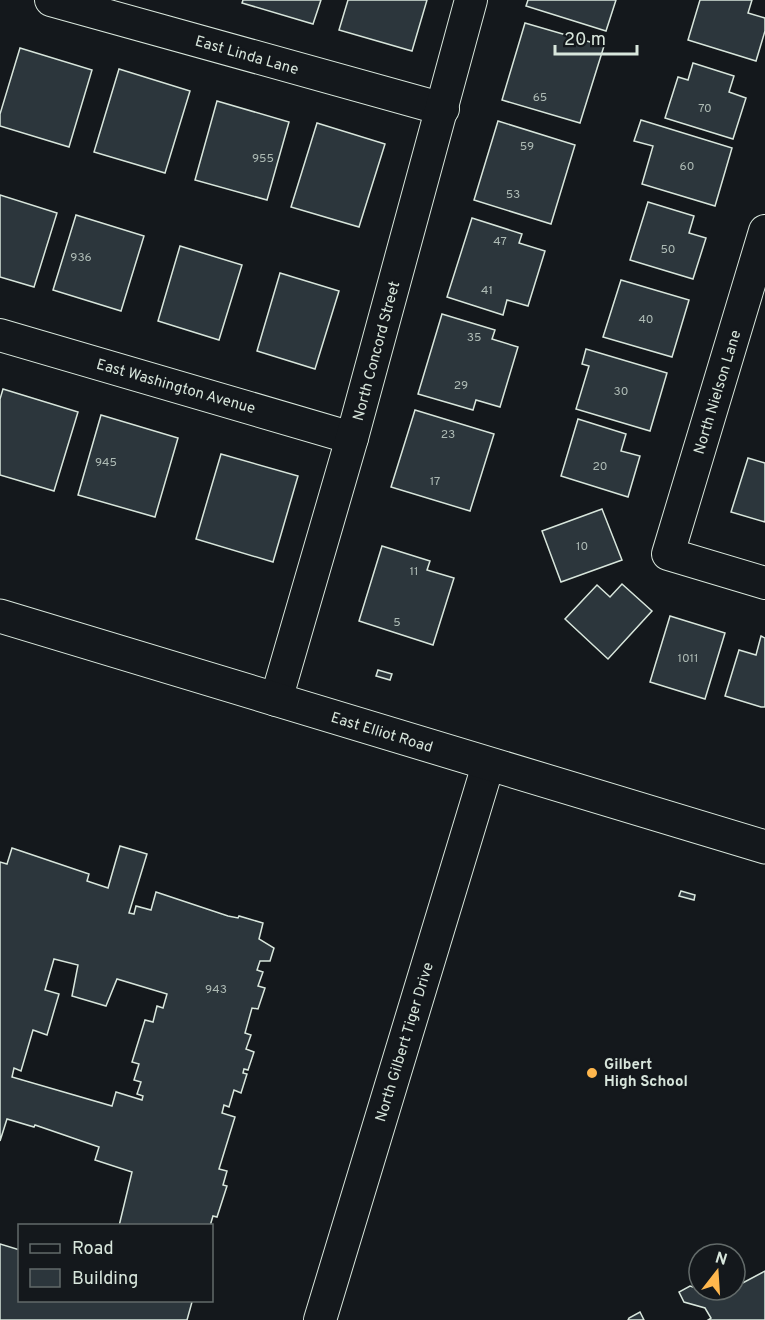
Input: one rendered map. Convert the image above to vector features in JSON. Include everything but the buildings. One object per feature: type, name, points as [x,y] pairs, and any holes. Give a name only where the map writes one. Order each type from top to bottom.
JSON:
[{"type":"main road","name":"East Elliot Road","points":[[0,616],[765,847]]},
{"type":"street","name":"East Linda Lane","points":[[51,0],[443,109]]},
{"type":"street","name":"North Concord Street","points":[[276,700],[352,438],[471,0]]},
{"type":"street","name":"North Nielson Lane","points":[[763,248],[668,554],[765,583]]},
{"type":"street","name":"East Washington Avenue","points":[[0,335],[352,438]]},
{"type":"street","name":"North Gilbert Tiger Drive","points":[[320,1320],[488,765]]},
{"type":"place","name":"Gilbert High School","points":[[592,1073]]}]
